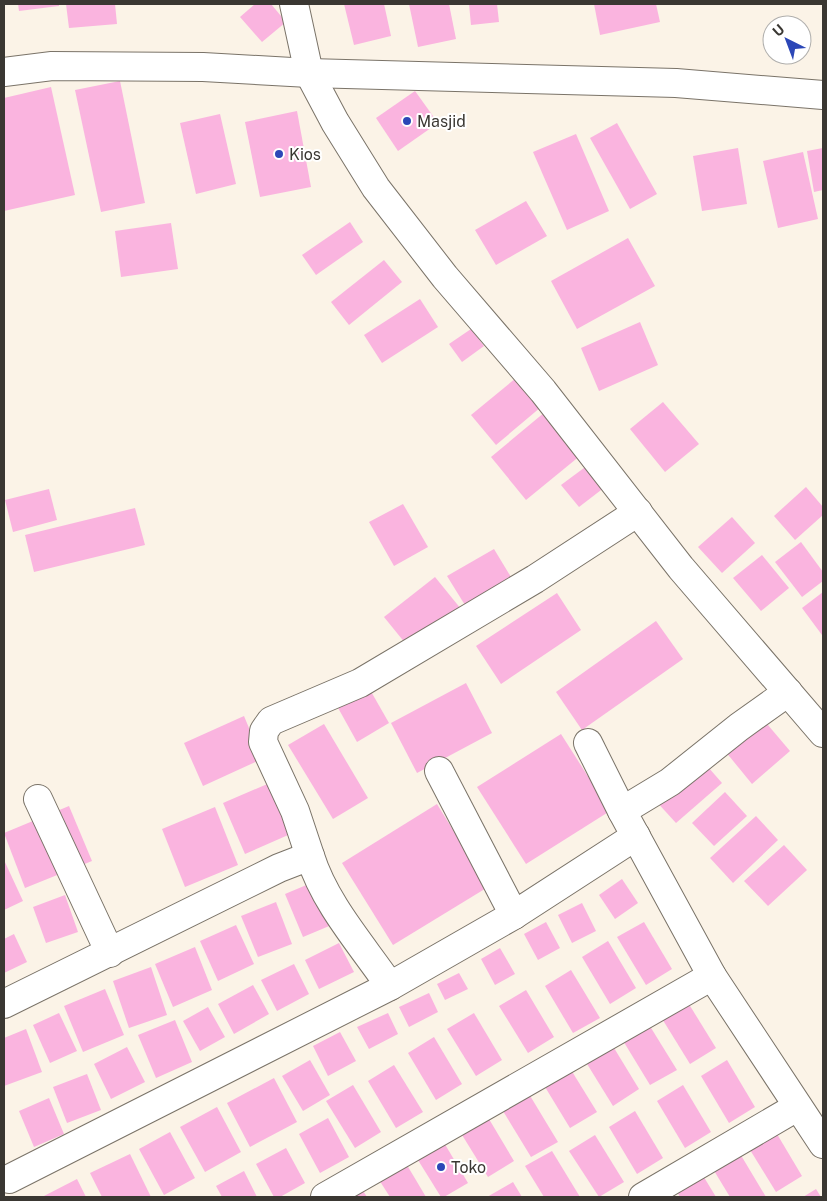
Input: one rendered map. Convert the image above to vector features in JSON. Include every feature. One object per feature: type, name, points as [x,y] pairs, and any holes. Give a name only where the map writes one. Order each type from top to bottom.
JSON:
[{"type":"street","points":[[294,4],[309,73],[335,122],[376,188],[445,277],[543,391],[681,568],[823,733]]},
{"type":"street","points":[[4,72],[52,66],[202,67],[309,73],[676,83],[823,95]]},
{"type":"street","points":[[390,986],[332,903],[315,874],[295,811],[263,742],[264,731],[271,721],[360,683],[535,579],[638,512]]},
{"type":"street","points":[[622,811],[670,782],[739,727],[788,692]]},
{"type":"street","points":[[588,743],[622,811],[712,976],[823,1144]]},
{"type":"street","points":[[439,771],[514,915]]},
{"type":"street","points":[[38,799],[110,953]]},
{"type":"street","points":[[11,1181],[390,986],[514,915],[636,836]]},
{"type":"street","points":[[4,1004],[280,868],[310,856]]},
{"type":"street","points":[[325,1197],[712,976]]},
{"type":"street","points":[[643,1197],[797,1107]]},
{"type":"building","points":[[18,4],[59,4],[59,6],[19,11]]},
{"type":"building","points":[[66,4],[115,4],[117,24],[69,28]]},
{"type":"building","points":[[255,4],[271,4],[286,22],[262,42],[240,17]]},
{"type":"building","points":[[344,4],[384,4],[391,36],[354,45]]},
{"type":"building","points":[[409,4],[449,4],[456,39],[418,47]]},
{"type":"building","points":[[469,4],[497,4],[499,22],[471,25]]},
{"type":"building","points":[[594,4],[656,4],[660,22],[600,35]]},
{"type":"building","points":[[120,81],[145,203],[101,212],[75,90]]},
{"type":"building","points":[[51,87],[75,195],[4,211],[4,98]]},
{"type":"building","name":"Masjid","points":[[415,91],[438,123],[398,151],[376,118]]},
{"type":"building","name":"Kios","points":[[297,111],[311,187],[260,197],[245,122]]},
{"type":"building","points":[[220,114],[236,184],[196,194],[180,123]]},
{"type":"building","points":[[617,123],[657,194],[630,209],[590,138]]},
{"type":"building","points":[[576,134],[609,211],[567,230],[533,152]]},
{"type":"building","points":[[738,148],[747,204],[702,211],[693,156]]},
{"type":"building","points":[[823,148],[823,190],[814,192],[807,151]]},
{"type":"building","points":[[803,152],[818,219],[778,228],[763,161]]},
{"type":"building","points":[[526,201],[547,236],[496,265],[475,230]]},
{"type":"building","points":[[350,222],[363,242],[316,275],[302,255]]},
{"type":"building","points":[[171,223],[178,269],[121,277],[115,231]]},
{"type":"building","points":[[628,238],[655,286],[577,329],[551,281]]},
{"type":"building","points":[[384,260],[402,282],[349,325],[331,302]]},
{"type":"building","points":[[420,299],[438,327],[382,363],[364,335]]},
{"type":"building","points":[[640,322],[658,365],[599,391],[581,348]]},
{"type":"building","points":[[471,329],[484,346],[462,362],[449,344]]},
{"type":"building","points":[[516,378],[541,407],[496,445],[471,415]]},
{"type":"building","points":[[663,402],[699,444],[665,472],[630,429]]},
{"type":"building","points":[[545,412],[581,455],[526,500],[491,457]]},
{"type":"building","points":[[588,465],[605,487],[579,507],[561,485]]},
{"type":"building","points":[[806,487],[823,507],[823,515],[795,540],[774,516]]},
{"type":"building","points":[[49,489],[57,520],[13,532],[5,500]]},
{"type":"building","points":[[403,504],[428,547],[394,566],[369,522]]},
{"type":"building","points":[[135,508],[145,545],[34,572],[25,535]]},
{"type":"building","points":[[732,517],[755,543],[722,573],[698,547]]},
{"type":"building","points":[[801,542],[823,572],[823,581],[802,597],[775,562]]},
{"type":"building","points":[[494,549],[514,582],[468,610],[447,576]]},
{"type":"building","points":[[762,555],[789,588],[761,611],[733,578]]},
{"type":"building","points":[[435,577],[461,609],[410,649],[384,617]]},
{"type":"building","points":[[823,592],[823,634],[822,635],[802,608]]},
{"type":"building","points":[[557,593],[581,630],[501,684],[476,646]]},
{"type":"building","points":[[656,621],[683,659],[582,730],[556,692]]},
{"type":"building","points":[[466,683],[492,733],[417,773],[391,723]]},
{"type":"building","points":[[369,688],[389,723],[357,742],[337,706]]},
{"type":"building","points":[[244,716],[262,759],[203,786],[184,743]]},
{"type":"building","points":[[762,718],[790,751],[752,784],[725,751]]},
{"type":"building","points":[[324,724],[368,798],[333,819],[288,745]]},
{"type":"building","points":[[561,734],[610,811],[526,864],[477,787]]},
{"type":"building","points":[[701,759],[722,783],[676,823],[655,800]]},
{"type":"building","points":[[272,782],[295,832],[245,854],[223,803]]},
{"type":"building","points":[[725,792],[747,816],[714,846],[692,823]]},
{"type":"building","points":[[437,804],[488,887],[393,945],[342,863]]},
{"type":"building","points":[[69,806],[92,861],[25,888],[4,833]]},
{"type":"building","points":[[215,807],[238,865],[185,887],[162,829]]},
{"type":"building","points":[[756,816],[778,840],[733,883],[710,858]]},
{"type":"building","points":[[784,845],[807,870],[768,906],[744,881]]},
{"type":"building","points":[[4,860],[23,901],[4,910]]},
{"type":"building","points":[[622,879],[638,903],[615,919],[599,895]]},
{"type":"building","points":[[316,881],[334,924],[303,937],[285,894]]},
{"type":"building","points":[[65,895],[78,932],[46,943],[33,907]]},
{"type":"building","points":[[276,902],[292,944],[258,957],[241,916]]},
{"type":"building","points":[[582,903],[596,931],[572,943],[558,915]]},
{"type":"building","points":[[546,922],[560,948],[538,960],[524,934]]},
{"type":"building","points":[[644,922],[672,969],[646,985],[617,937]]},
{"type":"building","points":[[236,925],[254,964],[218,981],[200,941]]},
{"type":"building","points":[[14,934],[27,962],[4,973],[4,939]]},
{"type":"building","points":[[608,941],[636,988],[610,1004],[582,957]]},
{"type":"building","points":[[339,943],[354,972],[319,989],[305,960]]},
{"type":"building","points":[[195,947],[212,990],[173,1007],[155,964]]},
{"type":"building","points":[[500,948],[515,974],[495,985],[481,959]]},
{"type":"building","points":[[294,964],[309,994],[277,1011],[261,980]]},
{"type":"building","points":[[151,967],[167,1015],[129,1028],[113,981]]},
{"type":"building","points":[[571,970],[600,1018],[573,1033],[545,986]]},
{"type":"building","points":[[459,973],[468,989],[445,1000],[437,984]]},
{"type":"building","points":[[253,985],[269,1014],[234,1034],[218,1004]]},
{"type":"building","points":[[105,989],[124,1035],[83,1052],[64,1006]]},
{"type":"building","points":[[526,990],[554,1037],[528,1053],[499,1006]]},
{"type":"building","points":[[429,993],[438,1012],[409,1027],[399,1007]]},
{"type":"building","points":[[687,1001],[716,1048],[690,1064],[661,1017]]},
{"type":"building","points":[[208,1007],[225,1037],[200,1051],[183,1021]]},
{"type":"building","points":[[59,1013],[77,1051],[50,1063],[33,1025]]},
{"type":"building","points":[[388,1013],[398,1034],[369,1049],[357,1027]]},
{"type":"building","points":[[474,1013],[502,1060],[476,1076],[447,1029]]},
{"type":"building","points":[[175,1020],[192,1062],[156,1078],[138,1035]]},
{"type":"building","points":[[648,1023],[677,1070],[650,1085],[622,1039]]},
{"type":"building","points":[[26,1029],[42,1072],[4,1086],[4,1038]]},
{"type":"building","points":[[340,1032],[356,1061],[328,1076],[313,1046]]},
{"type":"building","points":[[434,1037],[462,1084],[436,1100],[408,1053]]},
{"type":"building","points":[[611,1043],[639,1089],[613,1106],[584,1059]]},
{"type":"building","points":[[127,1047],[145,1082],[111,1099],[94,1064]]},
{"type":"building","points":[[310,1060],[330,1095],[303,1111],[282,1076]]},
{"type":"building","points":[[727,1060],[755,1107],[729,1123],[701,1076]]},
{"type":"building","points":[[394,1065],[423,1112],[396,1128],[368,1081]]},
{"type":"building","points":[[568,1065],[597,1112],[570,1128],[542,1082]]},
{"type":"building","points":[[87,1074],[101,1110],[67,1123],[53,1087]]},
{"type":"building","points":[[274,1078],[297,1122],[250,1147],[227,1103]]},
{"type":"building","points":[[353,1085],[381,1132],[355,1148],[326,1101]]},
{"type":"building","points":[[683,1085],[711,1132],[685,1148],[657,1101]]},
{"type":"building","points":[[529,1094],[558,1142],[531,1157],[503,1111]]},
{"type":"building","points":[[49,1098],[64,1134],[34,1147],[19,1111]]},
{"type":"building","points":[[217,1107],[241,1152],[205,1172],[180,1127]]},
{"type":"building","points":[[635,1111],[663,1158],[637,1174],[609,1127]]},
{"type":"building","points":[[486,1114],[514,1161],[488,1177],[459,1130]]},
{"type":"building","points":[[328,1118],[349,1157],[320,1173],[299,1134]]},
{"type":"building","points":[[774,1129],[802,1176],[776,1192],[747,1145]]},
{"type":"building","points":[[170,1132],[195,1178],[164,1195],[139,1149]]},
{"type":"building","points":[[595,1135],[624,1182],[599,1197],[569,1151]]},
{"type":"building","name":"Toko","points":[[440,1136],[468,1183],[444,1197],[441,1197],[413,1152]]},
{"type":"building","points":[[286,1148],[305,1183],[280,1197],[274,1197],[256,1164]]},
{"type":"building","points":[[552,1151],[580,1197],[544,1197],[525,1166]]},
{"type":"building","points":[[739,1152],[766,1197],[730,1197],[713,1169]]},
{"type":"building","points":[[130,1154],[151,1197],[102,1197],[90,1173]]},
{"type":"building","points":[[401,1155],[426,1197],[390,1197],[374,1172]]},
{"type":"building","points":[[244,1171],[257,1197],[222,1197],[216,1186]]},
{"type":"building","points":[[702,1174],[716,1197],[680,1197],[676,1190]]},
{"type":"building","points":[[77,1179],[86,1197],[42,1197]]},
{"type":"building","points":[[513,1182],[522,1197],[487,1197]]},
{"type":"building","points":[[360,1186],[367,1197],[342,1197]]},
{"type":"building","points":[[816,1189],[821,1197],[803,1197]]},
{"type":"place","name":"Masjid","points":[[407,121]]},
{"type":"place","name":"Kios","points":[[279,154]]},
{"type":"place","name":"Toko","points":[[441,1167]]}]
